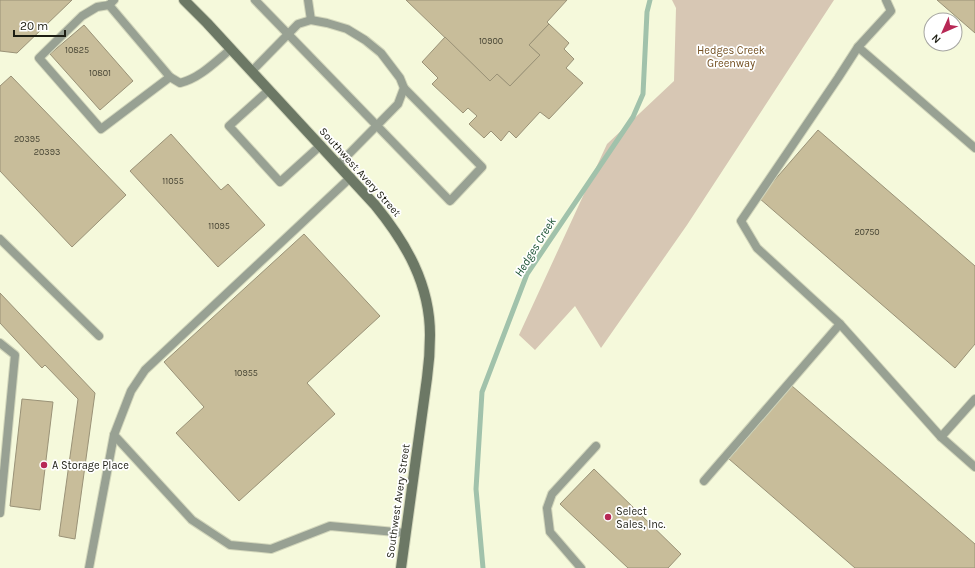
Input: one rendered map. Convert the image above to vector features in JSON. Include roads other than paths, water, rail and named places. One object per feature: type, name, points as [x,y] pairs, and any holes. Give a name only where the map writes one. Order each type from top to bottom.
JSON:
[{"type":"main road","name":"Southwest Avery Street","points":[[184,0],[252,71],[338,165],[351,177],[394,228],[418,272],[424,290],[428,310],[430,334],[427,378],[401,568]]},
{"type":"lane","points":[[252,71],[288,34],[298,24],[311,20],[347,29],[381,53],[400,78],[404,88],[482,167],[450,201],[376,126],[288,34],[255,0]]},
{"type":"lane","points":[[308,0],[311,20]]},
{"type":"lane","points":[[886,0],[891,11],[858,47],[741,220],[756,248],[840,324],[942,437],[975,467]]},
{"type":"lane","points":[[170,77],[102,129],[39,58],[82,16],[97,7],[111,3],[170,77],[180,83],[198,75],[231,49]]},
{"type":"lane","points":[[858,47],[975,148]]},
{"type":"lane","points":[[338,165],[398,104],[404,88]]},
{"type":"lane","points":[[269,90],[230,126],[280,182],[321,146]]},
{"type":"lane","points":[[89,568],[114,435],[131,391],[145,370],[351,177]]},
{"type":"lane","points":[[0,239],[99,336]]},
{"type":"lane","points":[[704,481],[840,324]]},
{"type":"lane","points":[[0,343],[14,355],[0,513]]},
{"type":"lane","points":[[942,437],[975,399]]},
{"type":"lane","points":[[114,435],[192,520],[230,545],[271,549],[330,526],[406,533]]},
{"type":"lane","points":[[581,568],[550,532],[547,508],[552,494],[596,446]]},
{"type":"waterway","name":"Hedges Creek","points":[[483,568],[476,489],[482,392],[527,274],[633,117],[643,94],[647,12],[650,0]]},
{"type":"place","name":"A Storage Place","points":[[44,465]]},
{"type":"place","name":"Select Sales, Inc.","points":[[608,517]]},
{"type":"park label","name":"Hedges Creek Greenway","points":[[731,56]]}]
